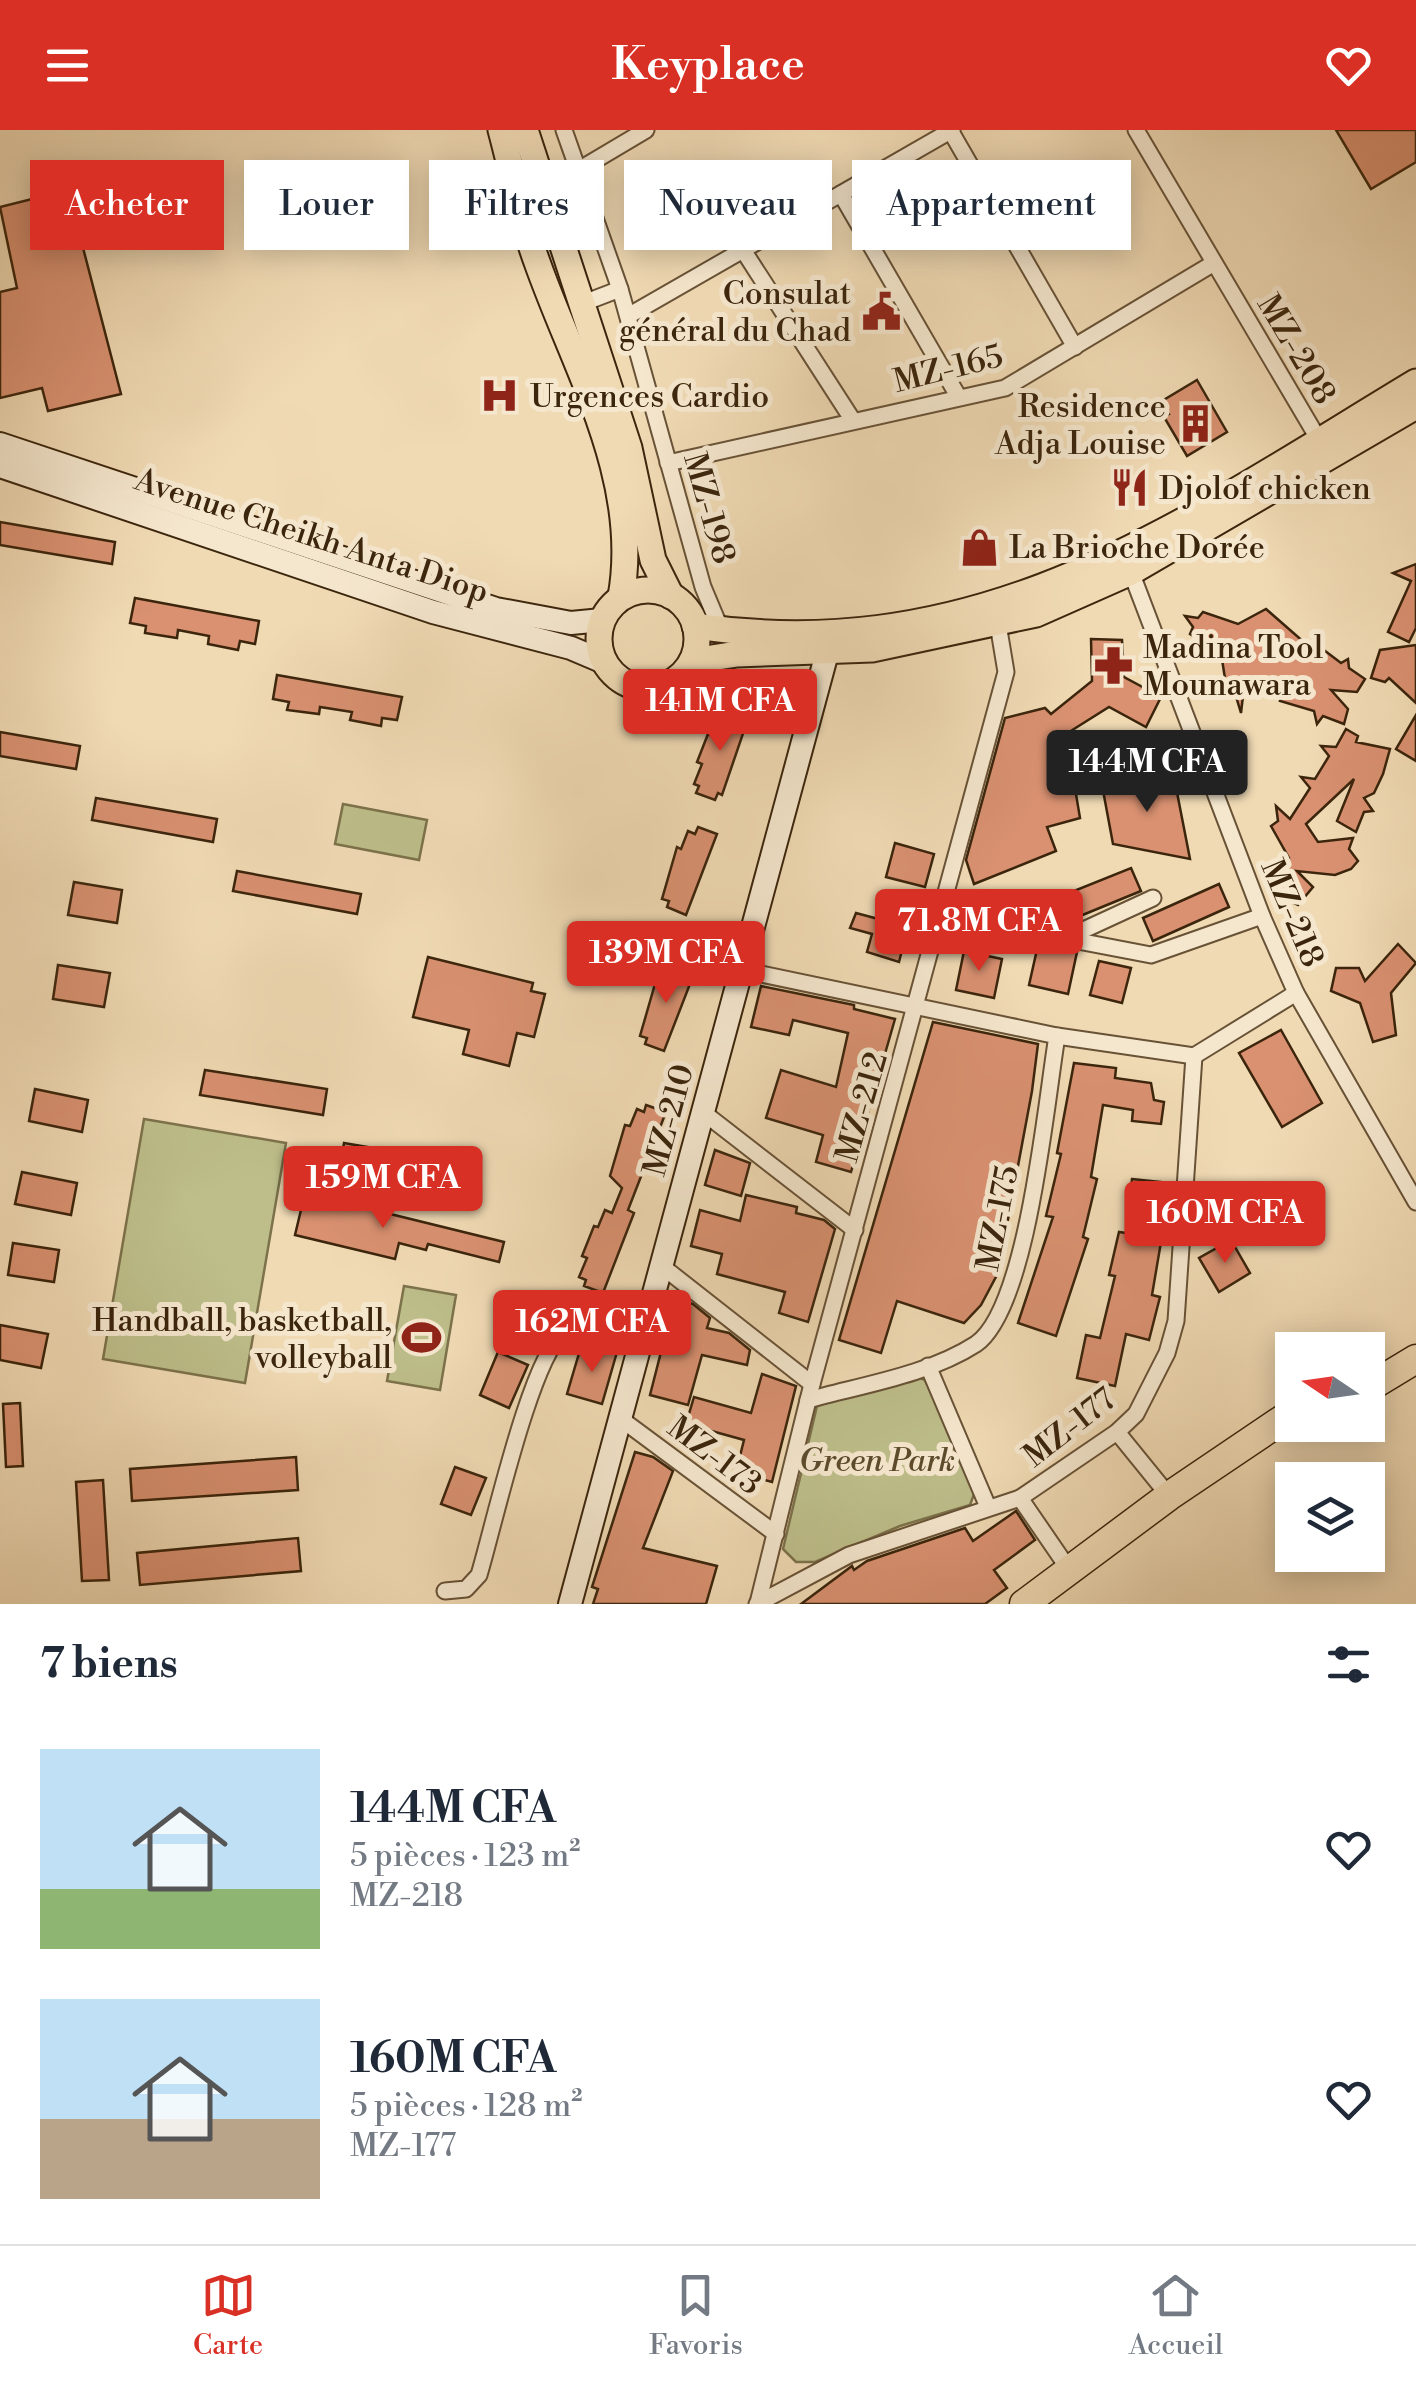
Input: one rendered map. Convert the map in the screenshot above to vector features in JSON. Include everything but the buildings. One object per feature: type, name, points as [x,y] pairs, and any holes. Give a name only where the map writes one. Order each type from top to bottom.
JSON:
[{"type":"highway","points":[[1385,1359],[1416,1342]]},
{"type":"highway","points":[[1385,1378],[1416,1360]]},
{"type":"highway","points":[[1024,1604],[1068,1568],[1275,1424]]},
{"type":"highway","points":[[1052,1604],[1136,1540],[1280,1442]]},
{"type":"main road","points":[[501,130],[536,260],[604,434],[626,550],[621,597],[602,620],[598,634],[604,662],[613,674],[640,688],[670,683],[692,661],[748,653],[827,653],[893,646],[1046,610],[1131,572],[1416,406]]},
{"type":"main road","points":[[525,130],[630,448],[654,560],[672,596],[695,626],[692,661]]},
{"type":"main road","points":[[695,626],[783,636],[842,634],[1002,604],[1138,544],[1416,382]]},
{"type":"main road","points":[[621,597],[646,590],[672,596]]},
{"type":"street","name":"MZ-198","points":[[564,130],[574,160]]},
{"type":"street","points":[[596,160],[646,130]]},
{"type":"street","points":[[832,199],[951,130],[1075,347]]},
{"type":"street","name":"MZ-208","points":[[1136,130],[1319,440]]},
{"type":"street","points":[[841,194],[958,396]]},
{"type":"street","name":"MZ-198","points":[[604,245],[628,316],[703,587],[721,630]]},
{"type":"street","points":[[628,316],[743,250],[852,420]]},
{"type":"street","name":"MZ-165","points":[[668,464],[1006,388],[1214,263]]},
{"type":"street","points":[[581,304],[620,289]]},
{"type":"street","name":"Avenue Cheikh Anta Diop","points":[[0,444],[496,608],[555,621],[602,620]]},
{"type":"street","name":"Avenue Cheikh Anta Diop","points":[[0,466],[433,612],[571,648],[604,662]]},
{"type":"street","name":"MZ-218","points":[[1131,572],[1262,916],[1296,993],[1416,1202]]},
{"type":"street","name":"MZ-212","points":[[758,1604],[810,1392],[918,1007],[1006,672],[998,624]]},
{"type":"street","name":"MZ-210","points":[[570,1604],[827,653]]},
{"type":"street","points":[[1064,939],[1153,898]]},
{"type":"street","points":[[942,915],[1151,955],[1262,916]]},
{"type":"street","points":[[742,970],[1057,1036],[1194,1056],[1296,993]]},
{"type":"street","name":"MZ-175","points":[[810,1392],[928,1366],[977,1343],[992,1327],[1012,1288],[1057,1036]]},
{"type":"street","name":"MZ-177","points":[[758,1604],[849,1555],[1020,1498],[1117,1432],[1136,1414],[1168,1352],[1176,1321],[1194,1056]]},
{"type":"street","points":[[704,1113],[855,1230]]},
{"type":"street","points":[[662,1267],[810,1392]]},
{"type":"street","points":[[445,1591],[466,1589],[479,1575],[520,1431],[554,1344],[574,1328],[648,1322]]},
{"type":"street","points":[[928,1366],[988,1507]]},
{"type":"street","name":"MZ-173","points":[[621,1419],[776,1534]]},
{"type":"street","points":[[1117,1432],[1169,1496]]},
{"type":"street","points":[[1020,1498],[1068,1568]]},
{"type":"green space","points":[[343,804],[427,820],[419,860],[335,844]]},
{"type":"green space","points":[[144,1119],[286,1143],[245,1383],[103,1359]]},
{"type":"green space","name":"Handball, basketball, volleyball","points":[[404,1286],[456,1295],[440,1390],[387,1381]]},
{"type":"green space","name":"Green Park","points":[[913,1375],[925,1380],[976,1489],[970,1505],[900,1526],[815,1562],[796,1562],[783,1549],[817,1406]]},
{"type":"place","name":"Consulat général du Chad","points":[[881,311]]},
{"type":"place","name":"Urgences Cardio","points":[[500,396]]},
{"type":"place","name":"Residence Adja Louise","points":[[1196,424]]},
{"type":"place","name":"Djolof chicken","points":[[1129,488]]},
{"type":"place","name":"La Brioche Dorée","points":[[979,547]]},
{"type":"place","name":"Madina Tool Mounawara","points":[[1113,665]]},
{"type":"place","name":"Handball, basketball, volleyball","points":[[422,1338]]}]
